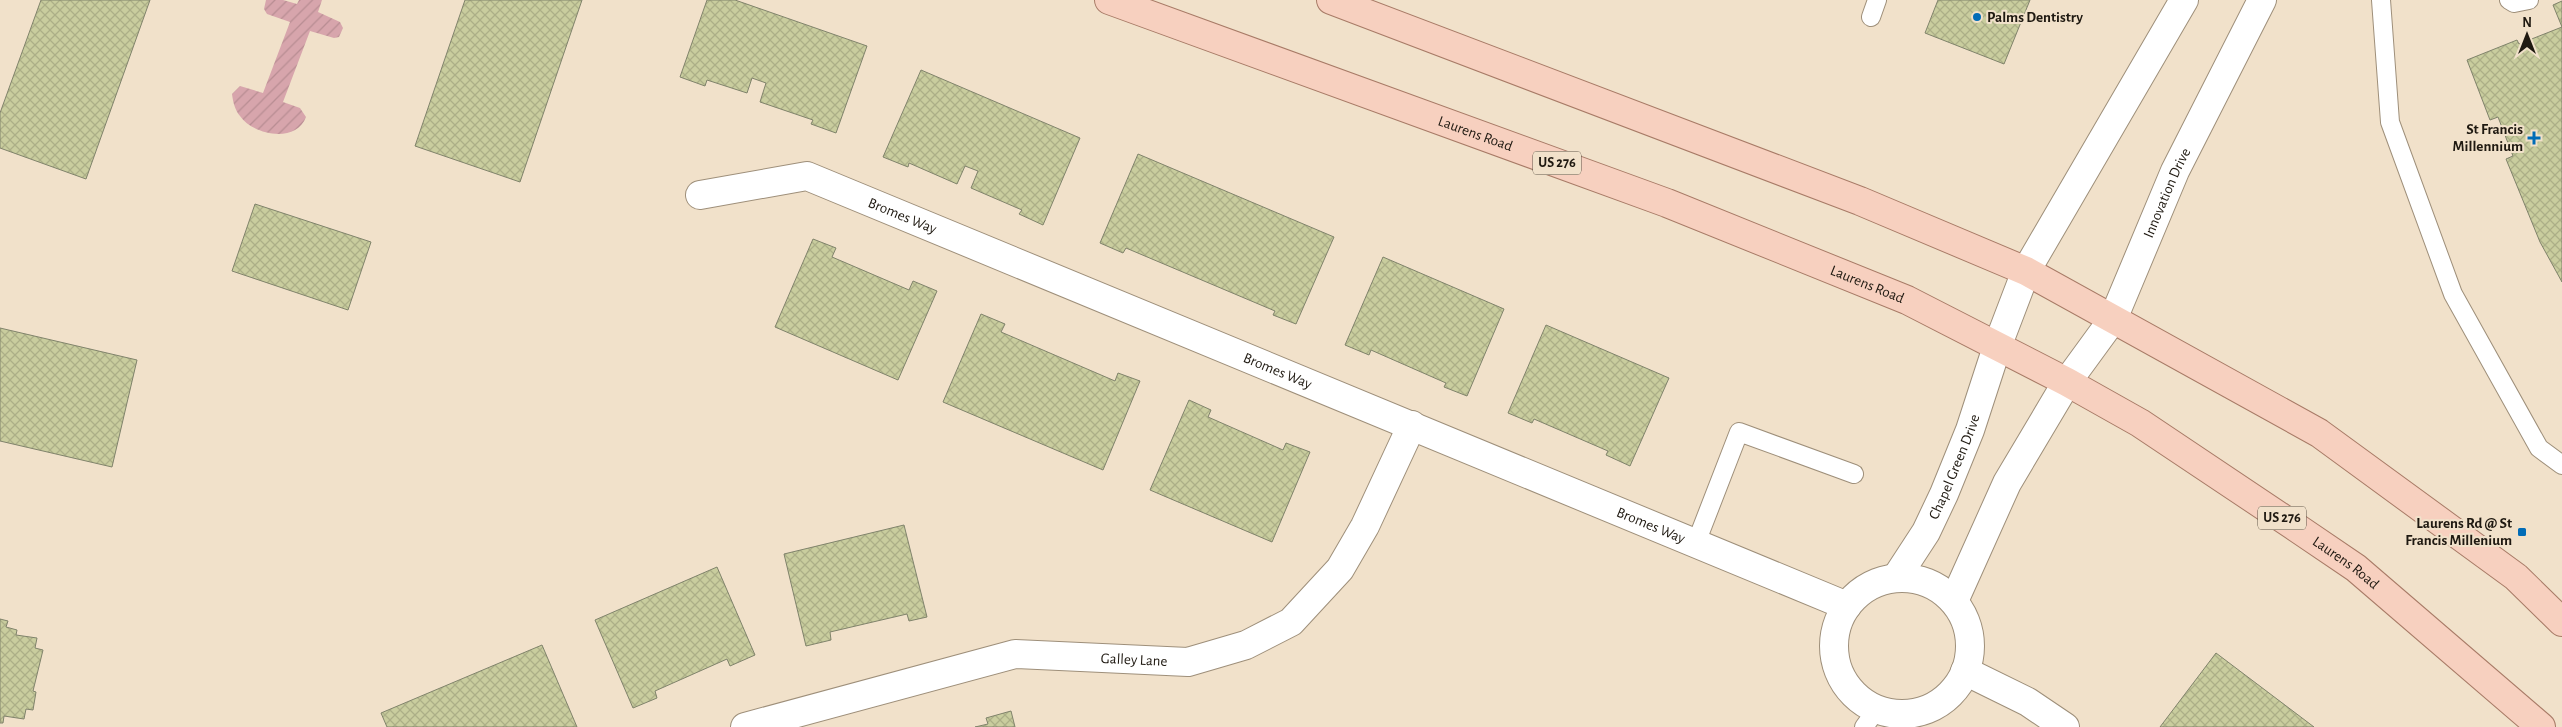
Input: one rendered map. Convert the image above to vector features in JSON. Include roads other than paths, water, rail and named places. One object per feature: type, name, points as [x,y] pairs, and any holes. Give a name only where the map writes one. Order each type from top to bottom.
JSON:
[{"type":"main road","name":"Laurens Road","points":[[1109,0],[1667,203],[1907,300],[2067,382],[2140,423],[2356,568],[2541,727]]},
{"type":"main road","points":[[1331,0],[1860,201],[2026,271],[2319,433],[2516,577],[2562,622]]},
{"type":"street","points":[[1997,347],[2026,271],[2184,0]]},
{"type":"street","name":"Innovation Drive","points":[[2067,382],[2113,319],[2175,170],[2262,0]]},
{"type":"street","name":"Bromes Way","points":[[700,195],[807,176],[1847,606]]},
{"type":"street","name":"Chapel Green Drive","points":[[1896,578],[1926,532],[1944,494],[1970,430],[1997,347]]},
{"type":"street","points":[[1954,601],[2007,483],[2067,382]]},
{"type":"street","name":"Galley Lane","points":[[753,726],[1015,654],[1188,662],[1246,645],[1291,622],[1340,569],[1365,526],[1412,425]]},
{"type":"street","points":[[1896,578],[1924,582],[1937,587],[1954,601],[1965,619],[1970,640],[1969,661],[1961,681],[1946,698],[1928,709],[1870,718],[1862,700],[1840,674],[1835,657],[1834,639],[1838,621],[1847,606],[1860,593],[1875,584],[1896,578]]},
{"type":"street","points":[[1965,671],[2028,702],[2065,727]]},
{"type":"lane","points":[[2508,0],[2514,3],[2529,0]]},
{"type":"lane","points":[[2383,1],[2390,122],[2453,294],[2539,448],[2562,465]]},
{"type":"lane","points":[[1696,543],[1739,432],[1854,474]]},
{"type":"place","name":"Palms Dentistry","points":[[1977,17]]},
{"type":"place","name":"St Francis Millennium","points":[[2534,138]]},
{"type":"place","name":"Laurens Rd @ St Francis Millenium","points":[[2522,532]]}]
